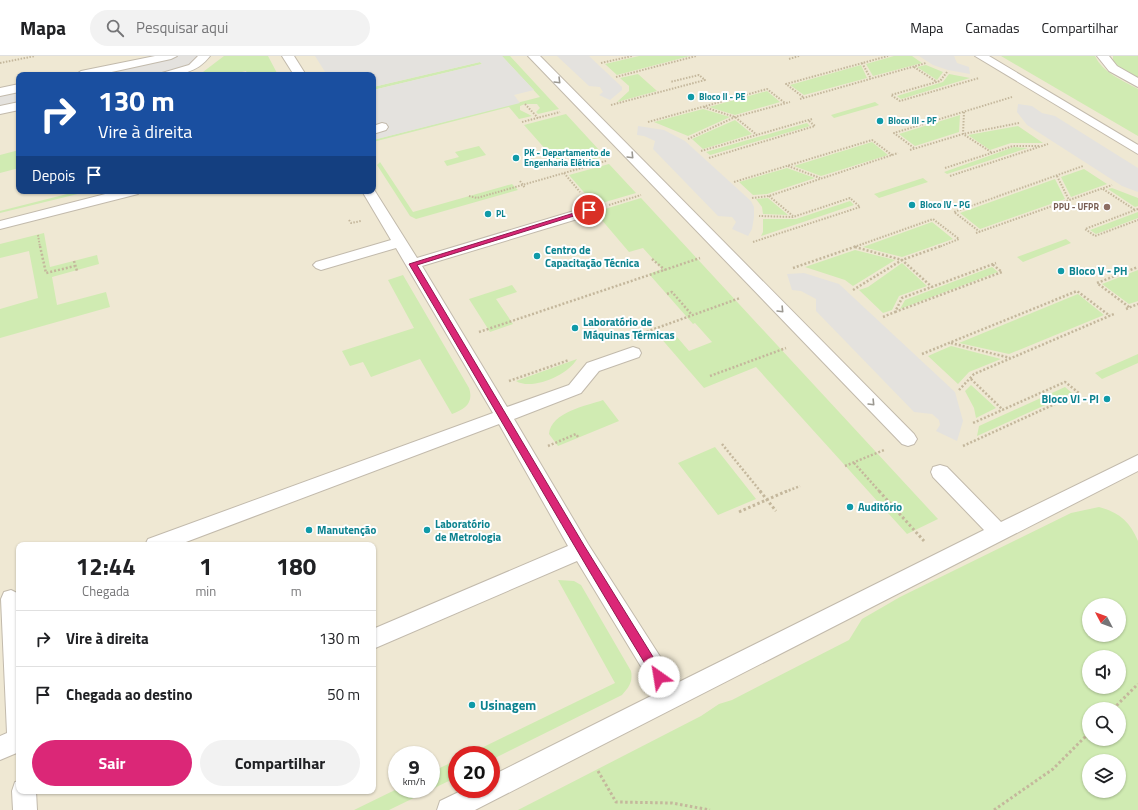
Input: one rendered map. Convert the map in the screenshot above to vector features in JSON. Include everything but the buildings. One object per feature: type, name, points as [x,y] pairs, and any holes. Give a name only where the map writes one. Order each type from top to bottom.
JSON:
[{"type":"lane","points":[[95,72],[167,56]]},
{"type":"lane","points":[[176,72],[193,67],[204,56]]},
{"type":"lane","points":[[288,56],[298,72]]},
{"type":"lane","points":[[534,56],[908,439]]},
{"type":"lane","points":[[981,56],[1138,150]]},
{"type":"lane","points":[[1103,56],[1105,63],[1117,72],[1138,83]]},
{"type":"lane","points":[[0,92],[16,89]]},
{"type":"lane","points":[[0,110],[16,107]]},
{"type":"lane","points":[[0,225],[121,194]]},
{"type":"lane","points":[[372,194],[504,415],[581,550],[672,696]]},
{"type":"lane","points":[[413,264],[589,210]]},
{"type":"lane","points":[[322,265],[400,242]]},
{"type":"lane","points":[[163,542],[575,389],[594,367],[633,353]]},
{"type":"lane","points":[[449,810],[584,743],[672,696],[1138,462]]},
{"type":"lane","points":[[940,472],[998,532]]},
{"type":"lane","points":[[376,638],[581,550]]},
{"type":"lane","points":[[10,599],[16,688]]},
{"type":"lane","points":[[0,748],[16,741]]},
{"type":"lane","points":[[24,794],[25,810]]},
{"type":"path","points":[[0,63],[35,56]]},
{"type":"path","points":[[601,63],[632,56]]},
{"type":"path","points":[[616,77],[696,56]]},
{"type":"path","points":[[789,59],[799,56]]},
{"type":"path","points":[[803,98],[786,84],[888,56]]},
{"type":"path","points":[[862,63],[871,79]]},
{"type":"path","points":[[800,99],[926,63]]},
{"type":"path","points":[[914,67],[937,82]]},
{"type":"path","points":[[946,72],[940,81],[891,95],[900,101],[979,78]]},
{"type":"path","points":[[607,107],[706,80],[699,75],[670,82]]},
{"type":"path","points":[[648,122],[767,89],[784,103]]},
{"type":"path","points":[[914,148],[894,133],[1018,95]]},
{"type":"path","points":[[688,139],[736,117],[790,102]]},
{"type":"path","points":[[525,104],[538,118]]},
{"type":"path","points":[[703,107],[736,117],[757,135]]},
{"type":"path","points":[[522,122],[566,110]]},
{"type":"path","points":[[963,134],[964,112]]},
{"type":"path","points":[[701,151],[812,119]]},
{"type":"path","points":[[709,158],[815,126],[808,120]]},
{"type":"path","points":[[910,150],[963,134],[1019,124]]},
{"type":"path","points":[[963,134],[991,153]]},
{"type":"path","points":[[734,182],[872,140],[892,155]]},
{"type":"path","points":[[950,176],[1048,144]]},
{"type":"path","points":[[945,168],[1012,146],[1042,146]]},
{"type":"path","points":[[752,198],[769,196],[898,153]]},
{"type":"path","points":[[469,196],[477,198],[613,160]]},
{"type":"path","points":[[787,166],[821,179]]},
{"type":"path","points":[[980,232],[954,212],[1083,166]]},
{"type":"path","points":[[1057,175],[1069,200]]},
{"type":"path","points":[[520,181],[525,188]]},
{"type":"path","points":[[976,233],[1112,185]]},
{"type":"path","points":[[1102,188],[1137,209]]},
{"type":"path","points":[[589,210],[645,194]]},
{"type":"path","points":[[769,196],[793,217]]},
{"type":"path","points":[[753,242],[860,206],[850,198],[793,217],[759,216]]},
{"type":"path","points":[[1137,209],[1085,229],[1095,236],[1138,220]]},
{"type":"path","points":[[793,268],[933,219],[959,240],[902,260],[853,290]]},
{"type":"path","points":[[349,220],[351,224],[362,220]]},
{"type":"path","points":[[38,231],[46,273],[75,266]]},
{"type":"path","points":[[854,247],[902,260],[932,286]]},
{"type":"path","points":[[479,332],[705,257]]},
{"type":"path","points":[[652,258],[665,270]]},
{"type":"path","points":[[74,261],[76,271]]},
{"type":"path","points":[[895,312],[902,298],[996,263]]},
{"type":"path","points":[[883,317],[1002,272],[992,264]]},
{"type":"path","points":[[1129,307],[1097,283],[1138,267]]},
{"type":"path","points":[[667,294],[672,292],[692,315]]},
{"type":"path","points":[[922,354],[1077,292],[1110,316]]},
{"type":"path","points":[[1126,309],[1138,304]]},
{"type":"path","points":[[959,390],[971,379],[974,374],[1114,314]]},
{"type":"path","points":[[950,343],[1011,358]]},
{"type":"path","points":[[710,376],[788,347]]},
{"type":"path","points":[[509,381],[534,370],[576,357]]},
{"type":"path","points":[[971,379],[1003,410]]},
{"type":"path","points":[[963,446],[1079,393],[1065,382],[972,423]]},
{"type":"path","points":[[546,446],[576,434],[578,437]]},
{"type":"path","points":[[722,444],[776,511]]},
{"type":"path","points":[[846,466],[884,450]]},
{"type":"path","points":[[854,463],[924,541]]},
{"type":"path","points":[[739,512],[800,486]]},
{"type":"path","points":[[1120,702],[1138,684]]},
{"type":"path","points":[[994,810],[1053,769],[1082,740]]},
{"type":"path","points":[[598,771],[616,802],[672,803],[710,810]]},
{"type":"shaded area","points":[[0,56],[1138,56],[1138,810],[0,810]]},
{"type":"shaded area","points":[[171,56],[204,56],[181,72],[95,72]]},
{"type":"shaded area","points":[[315,56],[502,56],[534,90],[514,95],[520,103],[376,139],[376,89],[482,64],[480,62],[376,86],[376,72],[325,72]]},
{"type":"shaded area","points":[[557,56],[589,56],[622,87],[622,90],[610,100],[599,95],[603,92],[600,87],[589,86]]},
{"type":"shaded area","points":[[919,56],[954,56],[957,63],[969,67],[970,74],[948,70],[933,65]]},
{"type":"shaded area","points":[[16,89],[16,107],[0,110],[0,92]]},
{"type":"shaded area","points":[[1018,104],[1032,106],[1042,113],[1055,116],[1138,168],[1138,192],[1122,186],[1027,125],[1017,112]]},
{"type":"shaded area","points":[[638,126],[664,130],[685,141],[751,201],[754,207],[754,217],[752,229],[748,236],[732,229],[736,222],[732,217],[718,216],[653,149],[655,141],[644,136],[637,135]]},
{"type":"shaded area","points":[[804,273],[839,284],[955,392],[963,421],[957,441],[936,431],[940,425],[939,420],[932,414],[914,412],[816,311],[816,299],[801,291],[792,290],[787,274]]},
{"type":"green space","points":[[224,56],[268,56],[276,72],[246,71],[203,72]]},
{"type":"green space","points":[[502,56],[510,56],[559,109],[538,114],[536,112],[540,108],[537,104],[525,104],[520,106],[520,110],[532,116],[519,119],[509,107],[376,141],[376,139],[540,97]]},
{"type":"green space","points":[[639,56],[690,56],[617,75],[605,64]]},
{"type":"green space","points":[[894,56],[912,56],[922,63],[873,76],[866,64]]},
{"type":"green space","points":[[1001,56],[1095,56],[1098,62],[1108,72],[1138,89],[1138,136]]},
{"type":"green space","points":[[1113,56],[1138,56],[1138,78],[1123,71],[1113,63]]},
{"type":"green space","points":[[480,62],[482,64],[376,89],[376,86]]},
{"type":"green space","points":[[861,65],[867,78],[804,95],[790,85]]},
{"type":"green space","points":[[926,65],[943,72],[937,80],[917,67]]},
{"type":"green space","points":[[638,74],[657,91],[617,102],[629,91],[629,86],[620,78]]},
{"type":"green space","points":[[949,74],[970,78],[901,99],[897,96],[943,82]]},
{"type":"green space","points":[[767,91],[780,102],[735,115],[709,107]]},
{"type":"green space","points":[[875,102],[879,105],[834,118],[831,115]]},
{"type":"green space","points":[[703,109],[730,117],[688,136],[654,122]]},
{"type":"green space","points":[[566,114],[600,151],[598,152],[602,157],[577,164],[570,156],[555,160],[524,125]]},
{"type":"green space","points":[[960,115],[959,132],[915,146],[899,134]]},
{"type":"green space","points":[[735,120],[752,134],[703,149],[692,139]]},
{"type":"green space","points":[[807,123],[810,126],[710,155],[706,152]]},
{"type":"green space","points":[[1018,126],[1043,143],[1011,143],[990,150],[968,135]]},
{"type":"green space","points":[[872,142],[888,155],[821,176],[794,166]]},
{"type":"green space","points":[[479,146],[486,155],[447,166],[444,161],[459,157],[455,152]]},
{"type":"green space","points":[[1014,147],[1028,148],[947,174],[944,172]]},
{"type":"green space","points":[[16,151],[16,169],[0,173],[0,155]]},
{"type":"green space","points":[[380,162],[413,212],[512,184],[518,190],[416,219],[410,216],[377,165]]},
{"type":"green space","points":[[609,164],[636,193],[595,205],[569,175]]},
{"type":"green space","points":[[787,168],[815,178],[767,194],[753,195],[739,182]]},
{"type":"green space","points":[[1084,169],[1107,184],[1071,197],[1061,177]]},
{"type":"green space","points":[[923,178],[928,182],[879,198],[874,194]]},
{"type":"green space","points":[[1055,179],[1065,199],[980,229],[960,213]]},
{"type":"green space","points":[[1112,188],[1138,198],[1138,206],[1135,207],[1108,189]]},
{"type":"green space","points":[[67,194],[78,194],[0,213],[0,211]]},
{"type":"green space","points":[[641,198],[938,519],[907,534],[756,367],[704,388],[659,336],[672,331],[689,351],[712,342],[695,323],[693,324],[649,274],[662,269],[643,248],[629,252],[595,212]]},
{"type":"green space","points":[[768,198],[788,215],[763,214],[762,207],[756,199]]},
{"type":"green space","points":[[850,201],[854,205],[761,236],[763,232],[763,219],[796,219]]},
{"type":"green space","points":[[1138,212],[1138,218],[1096,234],[1090,230]]},
{"type":"green space","points":[[932,222],[953,239],[902,257],[863,247]]},
{"type":"green space","points":[[44,233],[50,267],[97,255],[99,264],[52,277],[57,305],[106,292],[110,307],[0,338],[0,309],[38,298],[29,251],[0,258],[0,244]]},
{"type":"green space","points":[[1066,239],[1071,243],[1023,262],[1017,257]]},
{"type":"green space","points":[[855,250],[895,260],[853,286],[845,280],[805,267]]},
{"type":"green space","points":[[902,263],[927,286],[899,296],[892,310],[883,313],[859,290],[868,287]]},
{"type":"green space","points":[[992,267],[998,272],[900,309],[905,300]]},
{"type":"green space","points":[[1138,270],[1138,301],[1129,304],[1102,284]]},
{"type":"green space","points":[[403,275],[469,388],[469,402],[464,408],[452,414],[420,359],[371,377],[363,362],[350,366],[342,351],[414,328],[388,280]]},
{"type":"green space","points":[[512,285],[517,292],[496,299],[513,324],[490,332],[469,299]]},
{"type":"green space","points":[[1078,294],[1104,315],[1009,354],[959,343]]},
{"type":"green space","points":[[951,346],[1001,359],[969,372],[958,384],[928,356]]},
{"type":"green space","points":[[1138,354],[1138,363],[1102,379],[1095,373]]},
{"type":"green space","points":[[577,359],[566,371],[549,380],[531,384],[523,384],[516,381]]},
{"type":"green space","points":[[971,385],[996,408],[976,418],[974,408],[965,391]]},
{"type":"green space","points":[[1065,387],[1072,393],[977,436],[979,426]]},
{"type":"green space","points":[[603,400],[619,421],[558,446],[549,434],[551,426],[556,420],[570,411]]},
{"type":"green space","points":[[715,447],[756,499],[718,515],[678,463]]},
{"type":"green space","points":[[1099,507],[1118,515],[1123,519],[1131,528],[1138,541],[1138,810],[518,810],[701,716],[719,704],[732,700],[849,640],[862,619],[900,597],[1071,513]]},
{"type":"green space","points":[[558,580],[574,581],[581,585],[631,671],[630,684],[622,695],[500,756],[500,746],[486,746],[615,683]]},
{"type":"green space","points":[[448,764],[448,781],[440,785],[440,768]]},
{"type":"green space","points":[[388,793],[388,798],[414,798],[389,810],[354,810]]},
{"type":"place","name":"Bloco II - PE","points":[[691,97]]},
{"type":"place","name":"Bloco III - PF","points":[[880,121]]},
{"type":"place","name":"PK - Departamento de Engenharia Elétrica","points":[[516,158]]},
{"type":"place","name":"Bloco IV - PG","points":[[912,205]]},
{"type":"place","name":"PPU - UFPR","points":[[1107,207]]},
{"type":"place","name":"PL","points":[[488,214]]},
{"type":"place","name":"Centro de Capacitação Técnica","points":[[537,256]]},
{"type":"place","name":"Bloco V - PH","points":[[1061,271]]},
{"type":"place","name":"Laboratório de Máquinas Térmicas","points":[[575,328]]},
{"type":"place","name":"Bloco VI - PI","points":[[1107,399]]},
{"type":"place","name":"Auditório","points":[[850,507]]},
{"type":"place","name":"Manutenção","points":[[309,530]]},
{"type":"place","name":"Laboratório de Metrologia","points":[[427,530]]},
{"type":"place","name":"Usinagem","points":[[472,705]]},
{"type":"route","points":[[589,210],[413,264],[504,415],[581,550],[659,677]]}]
